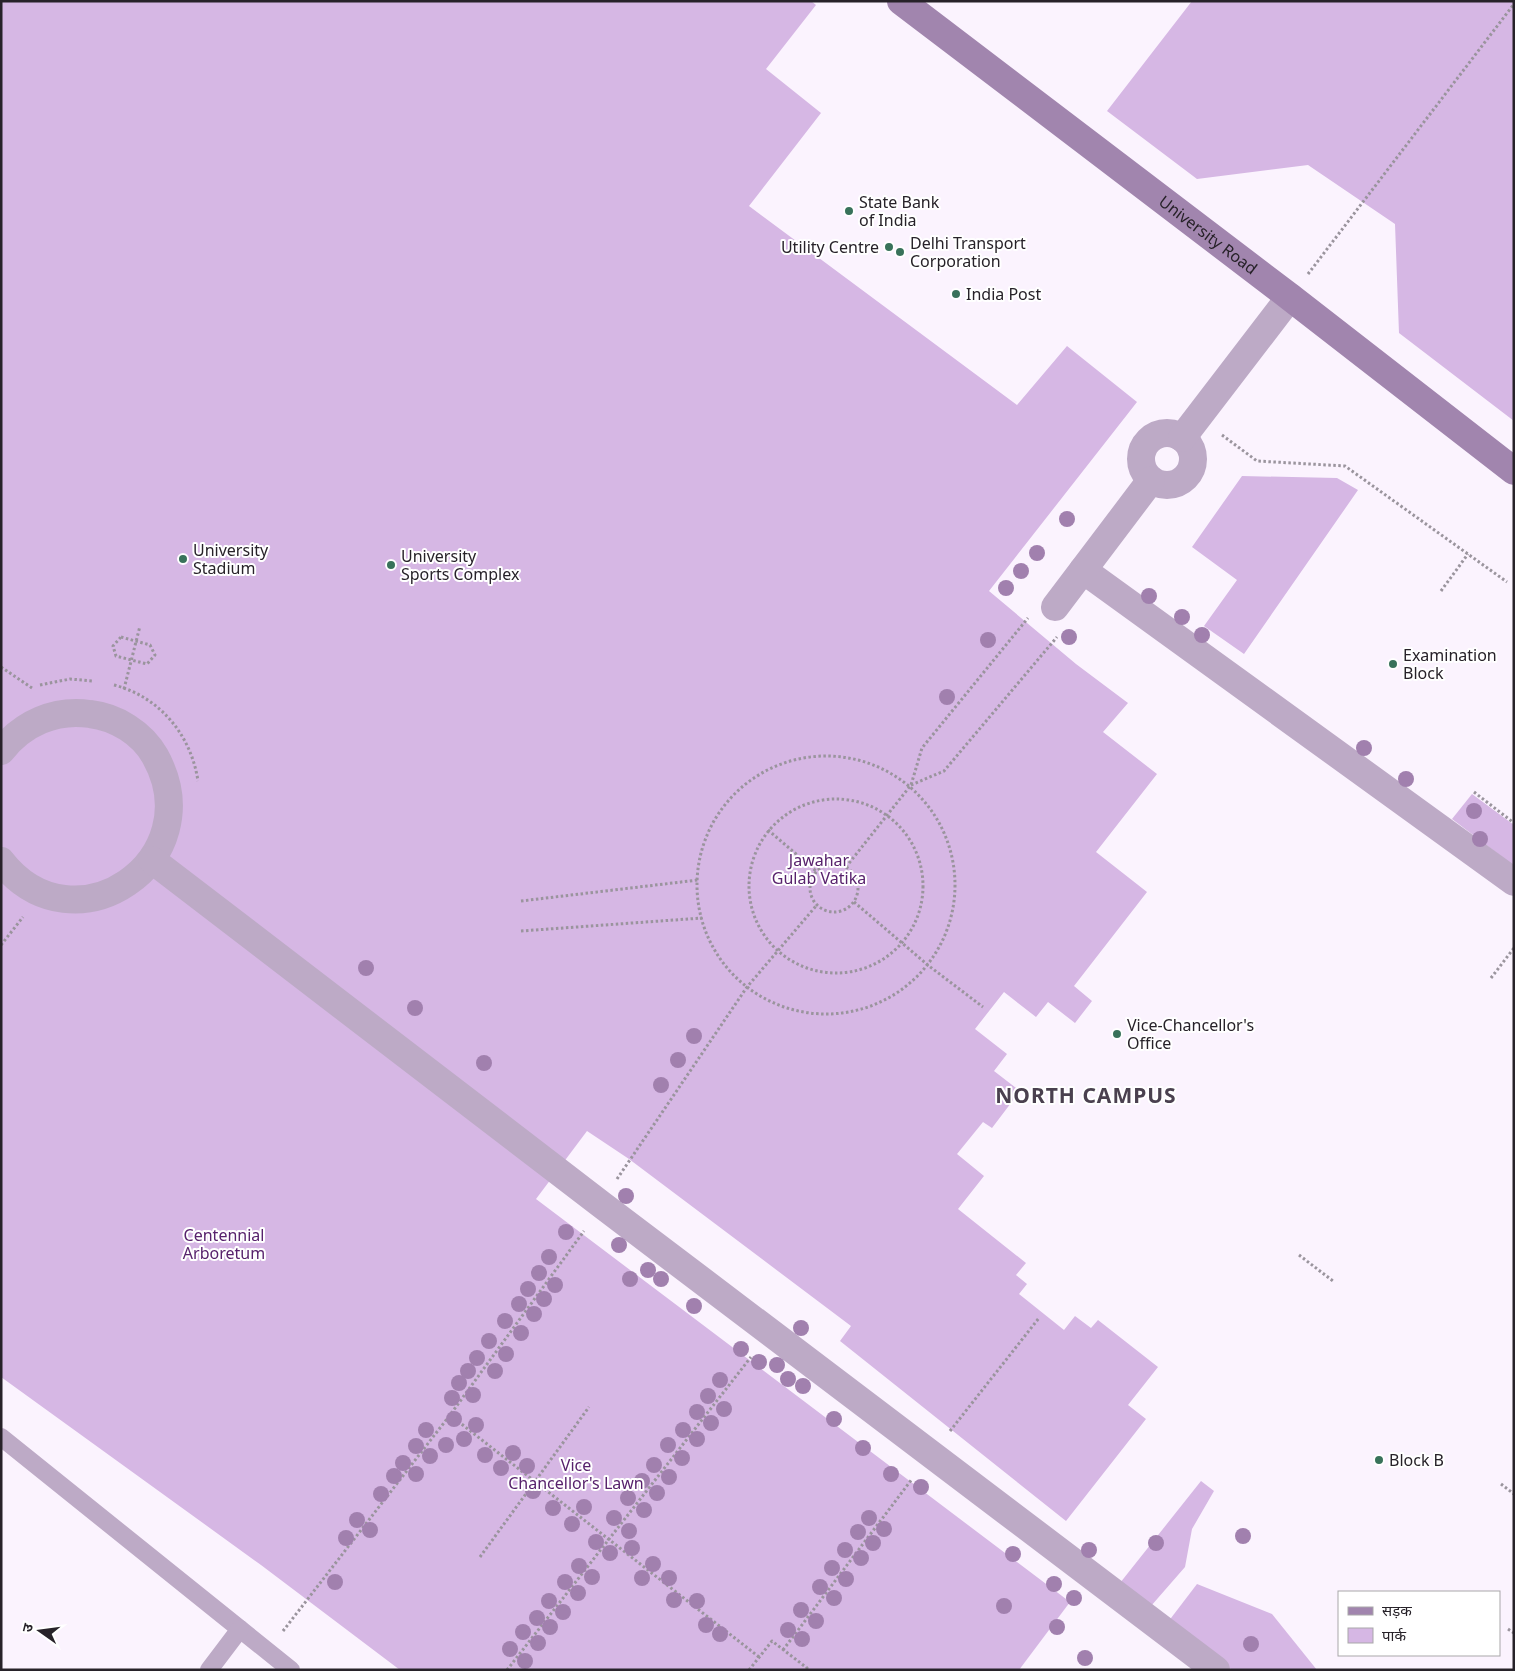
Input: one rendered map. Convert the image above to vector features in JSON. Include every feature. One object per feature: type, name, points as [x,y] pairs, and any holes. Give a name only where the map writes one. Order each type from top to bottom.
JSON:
[{"type":"street","name":"University Road","points":[[901,1],[1290,297],[1514,471]]},
{"type":"street","points":[[1190,428],[1189,446],[1193,455],[1192,465],[1187,476],[1181,482],[1171,485],[1151,480],[1145,473],[1142,464],[1142,453],[1146,444],[1163,434],[1173,434],[1190,428],[1290,297]]},
{"type":"street","points":[[1055,607],[1151,480]]},
{"type":"street","points":[[1083,570],[1514,882]]},
{"type":"street","points":[[1,751],[24,728],[41,719],[59,714],[78,712],[97,715],[115,721],[135,733],[151,750],[163,770],[169,793],[169,817],[164,840],[152,860],[136,878],[116,891],[92,898],[68,899],[45,894],[24,884],[1,861]]},
{"type":"street","points":[[152,860],[770,1333],[1216,1670]]},
{"type":"lane","points":[[1,1437],[291,1670]]},
{"type":"lane","points":[[209,1670],[240,1630]]},
{"type":"path","points":[[1290,297],[1514,4]]},
{"type":"path","points":[[1190,428],[1257,461],[1345,466],[1507,582]]},
{"type":"path","points":[[1441,591],[1468,554]]},
{"type":"path","points":[[846,867],[911,785],[922,748],[1037,605],[1055,607],[1065,626],[1061,631],[944,771],[911,785]]},
{"type":"path","points":[[131,660],[140,626]]},
{"type":"path","points":[[121,637],[136,641],[150,645],[155,655],[147,664],[116,656],[113,646],[121,637]]},
{"type":"path","points":[[1,667],[30,689],[47,682],[70,679],[99,682]]},
{"type":"path","points":[[108,684],[144,696],[178,727],[190,748],[199,788]]},
{"type":"path","points":[[832,756],[870,763],[911,785],[931,808],[949,843],[956,884],[952,917],[940,947],[929,966],[906,988],[869,1008],[828,1015],[788,1009],[746,987],[716,953],[702,918],[698,880],[702,849],[708,834],[723,808],[750,781],[794,760],[832,756]]},
{"type":"path","points":[[1474,792],[1514,822]]},
{"type":"path","points":[[830,798],[859,801],[888,815],[900,826],[912,842],[920,860],[923,879],[918,917],[902,942],[880,962],[862,969],[843,973],[813,970],[795,963],[778,951],[766,938],[756,921],[749,892],[753,858],[768,830],[784,815],[801,805],[830,798]]},
{"type":"path","points":[[768,830],[816,871]]},
{"type":"path","points":[[834,864],[846,867],[853,873],[857,882],[858,892],[854,902],[848,909],[838,913],[828,913],[816,906],[809,890],[811,880],[816,871],[824,866],[834,864]]},
{"type":"path","points":[[521,901],[698,880]]},
{"type":"path","points":[[854,902],[929,966],[983,1006]]},
{"type":"path","points":[[610,1174],[617,1179],[628,1159],[746,987],[816,906]]},
{"type":"path","points":[[521,931],[702,918]]},
{"type":"path","points":[[1491,978],[1514,948]]},
{"type":"path","points":[[267,1651],[450,1415],[587,1226]]},
{"type":"path","points":[[1299,1254],[1333,1281]]},
{"type":"path","points":[[783,1650],[931,1454],[1039,1318]]},
{"type":"path","points":[[507,1670],[610,1541],[770,1333]]},
{"type":"path","points":[[480,1556],[589,1408]]},
{"type":"path","points":[[450,1415],[759,1657]]},
{"type":"path","points":[[1501,1484],[1514,1494]]},
{"type":"path","points":[[1508,1629],[1514,1633]]},
{"type":"path","points":[[749,1670],[772,1641],[807,1668],[805,1670]]},
{"type":"green space","points":[[1,1],[811,1],[816,5],[766,69],[821,113],[749,206],[1017,405],[1067,346],[1137,402],[989,591],[1076,664],[1128,703],[1103,732],[1157,774],[1096,852],[1147,892],[1074,986],[1092,1001],[1075,1023],[1048,1002],[1036,1017],[1004,992],[975,1029],[1007,1054],[994,1071],[1020,1091],[992,1128],[983,1122],[957,1154],[984,1176],[958,1209],[1026,1263],[1016,1275],[1027,1284],[1019,1294],[1064,1330],[1075,1316],[1091,1328],[1098,1320],[1158,1367],[1128,1405],[1146,1419],[1066,1521],[840,1341],[851,1326],[629,1159],[587,1131],[536,1199],[1070,1602],[1019,1670],[400,1670],[261,1565],[1,1377]]},
{"type":"green space","points":[[1192,1],[1514,1],[1514,421],[1399,333],[1395,224],[1308,165],[1197,179],[1107,111]]},
{"type":"green space","points":[[1242,476],[1337,478],[1358,490],[1244,654],[1204,626],[1237,580],[1192,547]]},
{"type":"green space","points":[[1472,794],[1514,825],[1514,866],[1452,819]]},
{"type":"green space","points":[[1201,1481],[1214,1491],[1192,1529],[1185,1567],[1151,1606],[1120,1583]]},
{"type":"green space","points":[[1197,1584],[1272,1614],[1317,1670],[1232,1670],[1168,1622]]},
{"type":"place","name":"State Bank of India","points":[[849,211]]},
{"type":"place","name":"Utility Centre","points":[[889,247]]},
{"type":"place","name":"Delhi Transport Corporation","points":[[900,252]]},
{"type":"place","name":"India Post","points":[[956,294]]},
{"type":"place","name":"University Stadium","points":[[183,559]]},
{"type":"place","name":"University Sports Complex","points":[[391,565]]},
{"type":"place","name":"Examination Block","points":[[1393,664]]},
{"type":"place","name":"Vice-Chancellor's Office","points":[[1117,1034]]},
{"type":"place","name":"Block B","points":[[1379,1460]]},
{"type":"district","name":"NORTH CAMPUS","points":[[1086,1096]]},
{"type":"park label","name":"Jawahar Gulab Vatika","points":[[819,869]]},
{"type":"park label","name":"Centennial Arboretum","points":[[224,1244]]},
{"type":"park label","name":"Vice Chancellor's Lawn","points":[[576,1474]]}]
